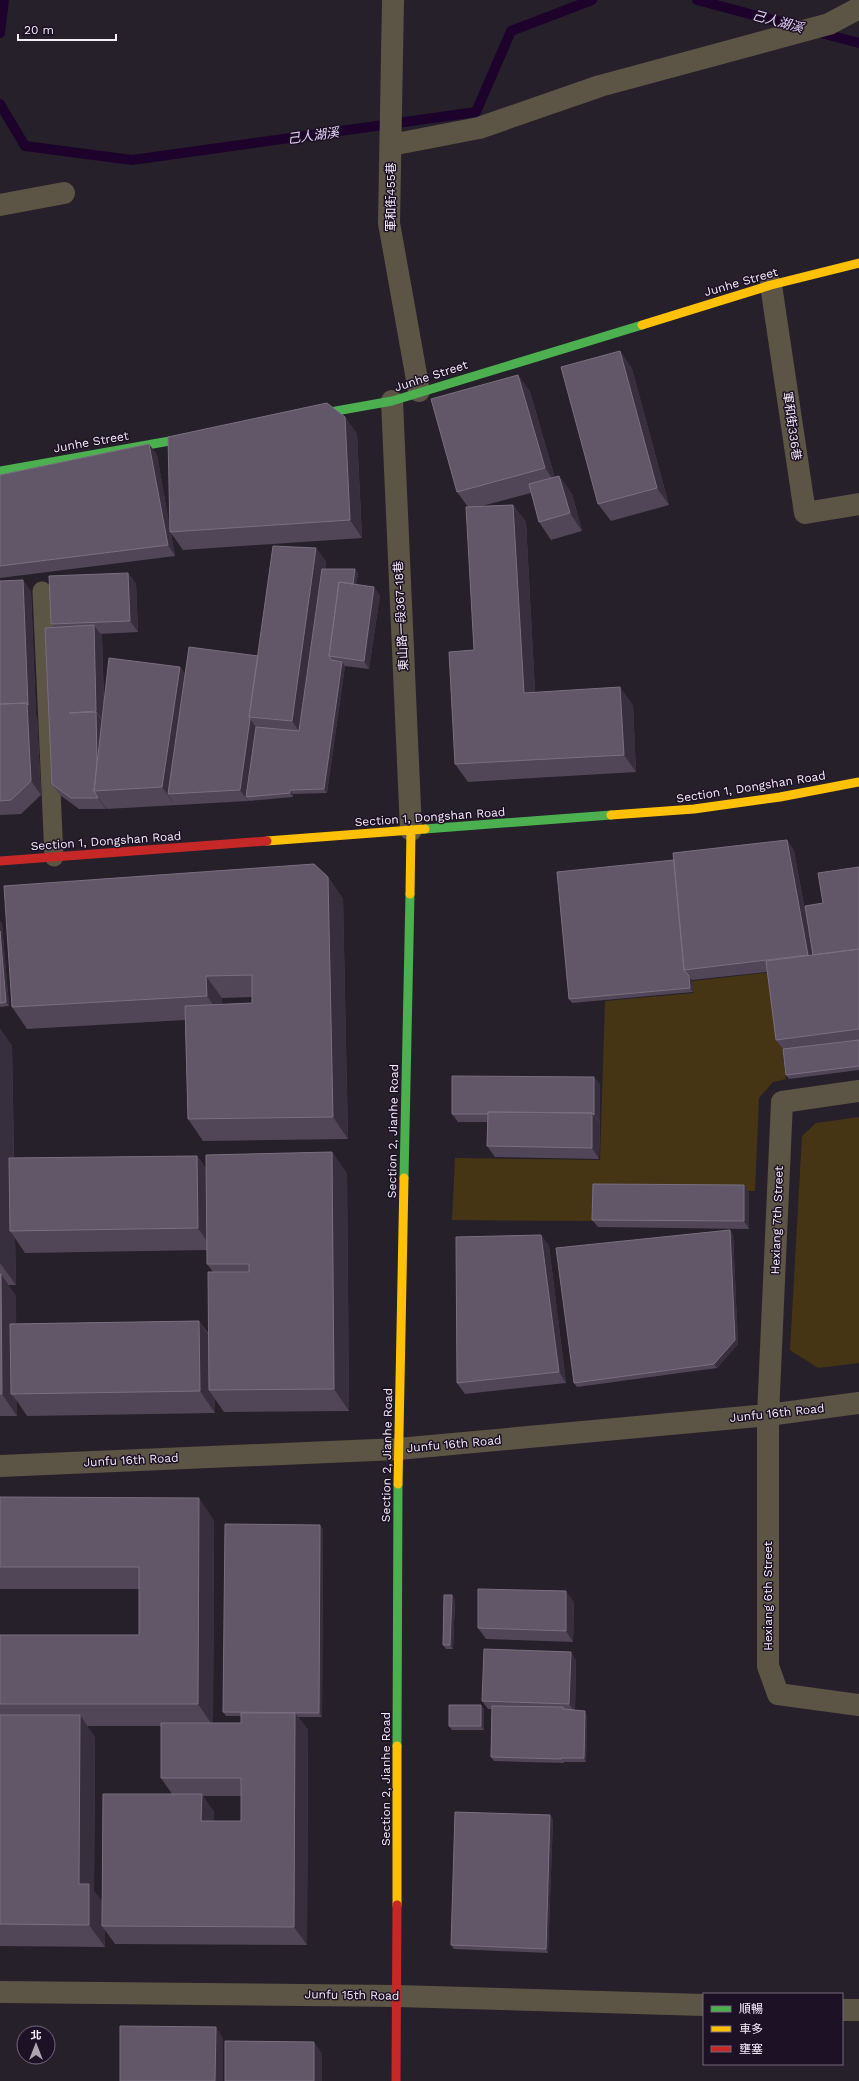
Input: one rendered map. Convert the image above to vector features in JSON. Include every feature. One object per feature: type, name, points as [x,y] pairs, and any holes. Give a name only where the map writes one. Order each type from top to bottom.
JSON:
[{"type":"street","name":"軍和街455巷","points":[[393,0],[389,223],[419,391]]},
{"type":"street","points":[[391,145],[479,128],[600,86],[829,24],[859,8]]},
{"type":"street","points":[[0,205],[64,193]]},
{"type":"street","name":"Junhe Street","points":[[298,418],[392,401],[419,391],[771,285],[859,263]]},
{"type":"street","name":"軍和街336巷","points":[[771,285],[805,513],[859,504]]},
{"type":"street","name":"東山路一段367-18巷","points":[[392,401],[411,830]]},
{"type":"street","name":"Junhe Street","points":[[0,471],[204,435]]},
{"type":"street","name":"Section 1, Dongshan Road","points":[[0,861],[694,809],[780,797],[859,782]]},
{"type":"street","name":"Section 2, Jianhe Road","points":[[396,2081],[398,1449],[411,830]]},
{"type":"street","name":"Hexiang 7th Street","points":[[768,1415],[782,1102],[859,1091]]},
{"type":"street","name":"Junfu 16th Road","points":[[0,1466],[398,1449],[768,1415],[859,1403]]},
{"type":"street","name":"Hexiang 6th Street","points":[[768,1415],[768,1666],[778,1694],[859,1705]]},
{"type":"street","name":"Junfu 15th Road","points":[[0,1992],[397,1996],[703,2005]]},
{"type":"street","points":[[843,2010],[859,2010]]},
{"type":"lane","points":[[42,591],[54,857]]},
{"type":"shaded area","points":[[773,972],[786,1079],[773,1082],[759,1098],[755,1191],[598,1191],[597,1221],[452,1220],[455,1158],[600,1160],[605,1001],[693,993],[692,981]]},
{"type":"shaded area","points":[[859,1117],[859,1363],[818,1368],[790,1350],[802,1136],[816,1123]]},
{"type":"building","points":[[620,351],[657,488],[598,504],[561,367]]},
{"type":"building","points":[[518,375],[545,468],[457,492],[431,399]]},
{"type":"building","points":[[327,403],[345,417],[350,520],[170,532],[168,437]]},
{"type":"building","points":[[149,444],[168,545],[0,566],[0,475]]},
{"type":"building","points":[[559,476],[570,513],[539,522],[529,484]]},
{"type":"building","points":[[513,505],[524,693],[620,687],[624,755],[455,764],[449,652],[474,650],[466,507]]},
{"type":"building","points":[[273,546],[316,548],[292,721],[249,717]]},
{"type":"building","points":[[322,569],[355,569],[353,584],[339,582],[329,656],[331,660],[342,662],[324,789],[290,790],[290,793],[246,797],[256,727],[299,731]]},
{"type":"building","points":[[128,573],[130,621],[51,624],[49,576]]},
{"type":"building","points":[[23,580],[28,705],[27,703],[0,704],[0,581]]},
{"type":"building","points":[[339,582],[374,587],[364,661],[329,656]]},
{"type":"building","points":[[94,625],[96,711],[69,713],[96,712],[97,761],[94,791],[98,798],[71,798],[52,784],[45,628]]},
{"type":"building","points":[[189,647],[258,656],[240,790],[168,794]]},
{"type":"building","points":[[109,658],[180,667],[162,787],[94,791]]},
{"type":"building","points":[[27,703],[31,781],[11,800],[0,801],[0,704]]},
{"type":"building","points":[[787,840],[808,955],[684,970],[673,853]]},
{"type":"building","points":[[674,860],[684,970],[689,976],[690,988],[569,999],[557,872]]},
{"type":"building","points":[[314,864],[328,877],[333,1117],[188,1119],[185,1006],[252,1003],[252,975],[206,976],[207,996],[12,1007],[4,886]]},
{"type":"building","points":[[859,867],[859,949],[813,955],[805,906],[823,903],[818,873]]},
{"type":"building","points":[[0,931],[6,1002],[0,1003]]},
{"type":"building","points":[[859,949],[859,1029],[776,1040],[766,961]]},
{"type":"building","points":[[859,1040],[859,1066],[786,1075],[783,1049]]},
{"type":"building","points":[[452,1076],[594,1077],[594,1115],[592,1113],[488,1112],[488,1114],[452,1114]]},
{"type":"building","points":[[488,1112],[592,1113],[592,1148],[487,1146]]},
{"type":"building","points":[[332,1152],[334,1389],[209,1390],[208,1272],[249,1272],[249,1264],[207,1264],[206,1155]]},
{"type":"building","points":[[197,1156],[198,1228],[10,1231],[9,1158]]},
{"type":"building","points":[[593,1184],[744,1185],[744,1221],[592,1220]]},
{"type":"building","points":[[730,1230],[735,1340],[714,1364],[574,1383],[556,1248]]},
{"type":"building","points":[[541,1235],[559,1372],[457,1383],[456,1237]]},
{"type":"building","points":[[1,1274],[2,1394],[0,1394]]},
{"type":"building","points":[[199,1321],[200,1391],[11,1394],[10,1324]]},
{"type":"building","points":[[0,1497],[199,1498],[198,1704],[0,1704],[0,1635],[139,1635],[139,1567],[0,1567]]},
{"type":"building","points":[[225,1524],[320,1525],[319,1713],[223,1712]]},
{"type":"building","points":[[478,1589],[566,1591],[566,1631],[478,1628]]},
{"type":"building","points":[[444,1595],[452,1595],[450,1645],[443,1645]]},
{"type":"building","points":[[484,1649],[571,1652],[569,1704],[482,1701]]},
{"type":"building","points":[[449,1705],[481,1705],[481,1726],[449,1726]]},
{"type":"building","points":[[492,1706],[563,1707],[563,1709],[585,1711],[584,1758],[561,1759],[491,1757]]},
{"type":"building","points":[[241,1713],[295,1713],[294,1927],[102,1926],[103,1794],[202,1794],[201,1821],[241,1821],[241,1778],[161,1778],[161,1723],[241,1723]]},
{"type":"building","points":[[0,1715],[80,1715],[79,1884],[89,1884],[89,1925],[0,1924]]},
{"type":"building","points":[[455,1812],[550,1815],[546,1949],[451,1945]]},
{"type":"building","points":[[120,2026],[216,2027],[215,2081],[120,2081]]},
{"type":"building","points":[[225,2041],[314,2042],[314,2081],[225,2081]]},
{"type":"waterway","name":"己人湖溪","points":[[0,33],[4,0]]},
{"type":"waterway","name":"己人湖溪","points":[[0,104],[25,146],[132,160],[476,112],[511,31],[592,0]]},
{"type":"waterway","name":"己人湖溪","points":[[697,0],[799,27]]},
{"type":"waterway","name":"己人湖溪","points":[[817,32],[859,43]]},
{"type":"traffic: fast","points":[[308,416],[392,401],[642,325]]},
{"type":"traffic: fast","points":[[0,471],[198,436]]},
{"type":"traffic: fast","points":[[425,829],[611,815]]},
{"type":"traffic: fast","points":[[404,1178],[410,894]]},
{"type":"traffic: fast","points":[[397,1746],[398,1484]]},
{"type":"traffic: slow","points":[[642,325],[771,285],[859,263]]},
{"type":"traffic: slow","points":[[611,815],[694,809],[780,797],[859,782]]},
{"type":"traffic: slow","points":[[267,841],[425,829]]},
{"type":"traffic: slow","points":[[410,894],[411,830]]},
{"type":"traffic: slow","points":[[398,1484],[404,1178]]},
{"type":"traffic: slow","points":[[397,1746],[397,1905]]},
{"type":"traffic: jam","points":[[0,861],[267,841]]},
{"type":"traffic: jam","points":[[396,2081],[397,1905]]}]
